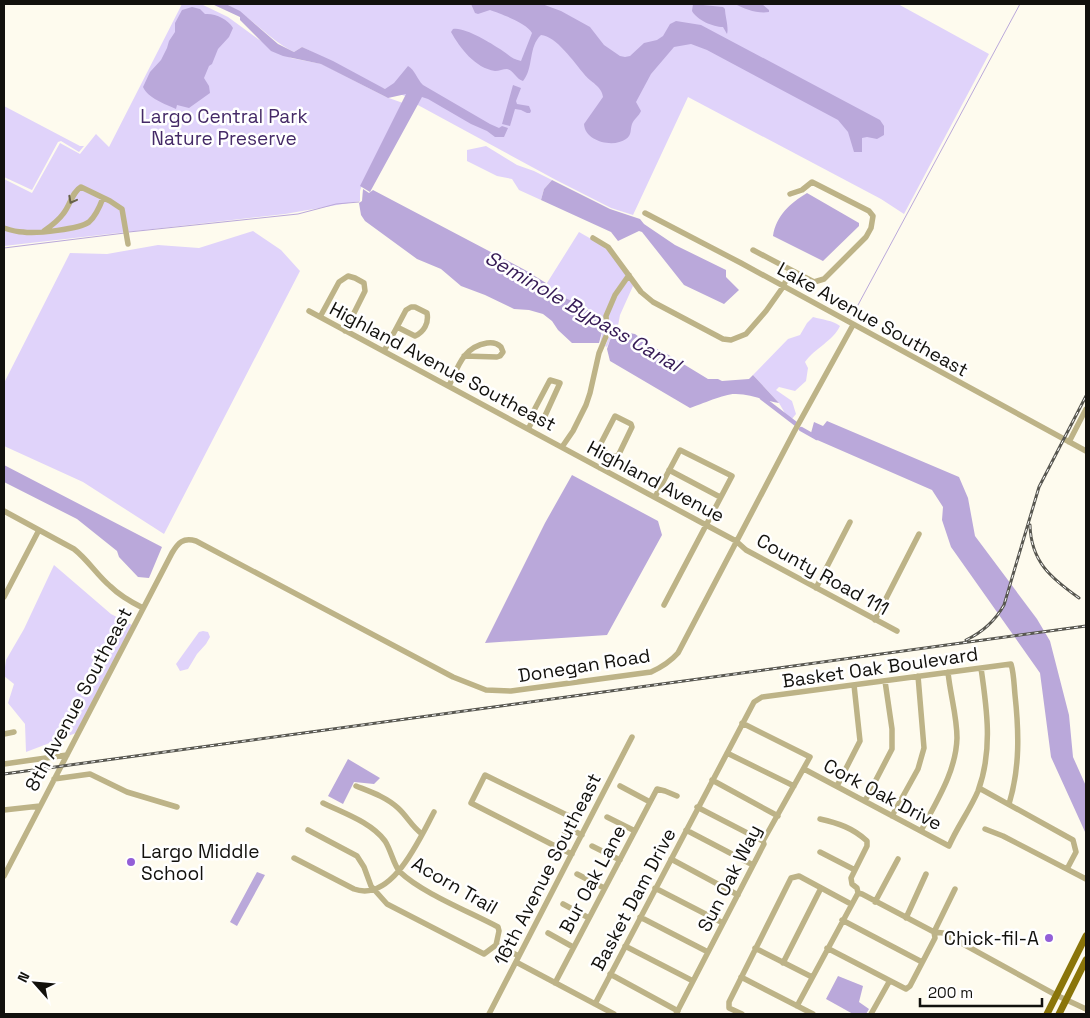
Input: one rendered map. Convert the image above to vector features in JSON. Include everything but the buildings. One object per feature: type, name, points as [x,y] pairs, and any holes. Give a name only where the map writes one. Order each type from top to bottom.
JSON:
[{"type":"main road","points":[[1046,1014],[1086,936]]},
{"type":"main road","points":[[1059,1014],[1086,960]]},
{"type":"street","points":[[753,250],[814,282],[824,279],[866,237],[873,220],[873,216],[869,211],[812,182],[802,190],[790,194]]},
{"type":"street","points":[[44,231],[57,222],[65,213],[80,187],[122,208],[128,244]]},
{"type":"street","points":[[4,228],[24,232],[80,226],[88,223],[93,218],[103,198]]},
{"type":"street","name":"Lake Avenue Southeast","points":[[645,213],[1086,451]]},
{"type":"street","points":[[593,238],[608,247],[641,292],[653,302],[723,339],[731,340],[746,334],[783,286],[790,271]]},
{"type":"street","points":[[562,448],[573,431],[588,399],[599,353],[607,334],[606,316],[615,295],[629,275]]},
{"type":"street","points":[[320,317],[340,282],[348,276],[355,278],[364,284],[365,291],[345,331]]},
{"type":"street","points":[[384,351],[406,310],[415,307],[427,313],[427,322],[421,334],[415,336],[397,327]]},
{"type":"street","name":"Highland Avenue Southeast","points":[[309,311],[562,448]]},
{"type":"street","name":"Donegan Road","points":[[184,540],[196,541],[463,682],[486,690],[511,691],[640,674],[662,668],[678,653],[853,325]]},
{"type":"street","points":[[449,386],[464,356],[476,345],[491,343],[499,345],[503,352],[497,357],[464,356]]},
{"type":"street","points":[[528,429],[533,420],[531,416],[550,380],[560,384],[544,418],[540,422],[533,420]]},
{"type":"street","points":[[1069,442],[1086,409]]},
{"type":"street","points":[[615,416],[631,424],[632,431],[618,456],[614,457],[608,454],[600,447],[615,416]]},
{"type":"street","name":"Highland Avenue","points":[[562,448],[736,542]]},
{"type":"street","points":[[655,497],[680,450],[732,476],[664,605]]},
{"type":"street","points":[[600,468],[608,454]]},
{"type":"street","points":[[669,470],[720,498]]},
{"type":"street","points":[[4,512],[74,550],[115,590],[143,608]]},
{"type":"street","points":[[816,588],[850,522]]},
{"type":"street","points":[[4,596],[39,530]]},
{"type":"street","points":[[875,620],[920,534]]},
{"type":"street","name":"8th Avenue Southeast","points":[[4,876],[172,553],[177,545],[184,540]]},
{"type":"street","name":"County Road 111","points":[[736,542],[746,550],[897,631]]},
{"type":"street","name":"Basket Oak Boulevard","points":[[754,702],[762,697],[1010,664],[1017,713],[1019,745],[1015,780],[1009,804]]},
{"type":"street","points":[[981,668],[987,708],[987,742],[984,769],[978,788],[1073,840],[1076,852],[1067,869]]},
{"type":"street","points":[[921,831],[948,779],[957,738],[948,672]]},
{"type":"street","points":[[892,816],[918,770],[924,748],[918,676]]},
{"type":"street","points":[[865,801],[892,749],[892,729],[885,681]]},
{"type":"street","points":[[837,786],[860,741],[854,685]]},
{"type":"street","name":"Basket Dam Drive","points":[[595,1004],[754,702]]},
{"type":"street","name":"Sun Oak Way","points":[[677,1012],[764,844],[763,841],[810,757],[742,723]]},
{"type":"street","points":[[4,734],[14,732]]},
{"type":"street","name":"16th Avenue Southeast","points":[[489,1014],[632,737]]},
{"type":"street","points":[[727,753],[794,786]]},
{"type":"street","points":[[4,764],[67,754]]},
{"type":"street","name":"Cork Oak Drive","points":[[804,769],[949,846],[978,788]]},
{"type":"street","points":[[54,779],[90,774],[127,792],[177,807]]},
{"type":"street","points":[[557,847],[573,818],[485,775],[471,803],[557,847],[572,854]]},
{"type":"street","points":[[712,780],[778,816]]},
{"type":"street","points":[[356,786],[379,795],[394,805],[422,834]]},
{"type":"street","points":[[620,786],[650,802]]},
{"type":"street","name":"Bur Oak Lane","points":[[554,983],[657,789],[677,796]]},
{"type":"street","name":"Acorn Trail","points":[[323,803],[368,826],[377,833],[390,850],[398,870],[422,887],[498,927],[496,945],[519,956]]},
{"type":"street","points":[[4,810],[40,806]]},
{"type":"street","points":[[698,807],[763,841]]},
{"type":"street","points":[[294,858],[354,889],[374,890],[388,882],[415,848],[434,812]]},
{"type":"street","points":[[607,817],[635,831]]},
{"type":"street","points":[[797,1006],[858,893],[857,888],[852,884],[851,878],[867,846],[866,841],[845,826],[836,822],[820,820]]},
{"type":"street","points":[[568,828],[582,835]]},
{"type":"street","points":[[985,829],[1003,836],[1086,879]]},
{"type":"street","points":[[308,830],[356,856],[362,863],[374,890],[387,904],[484,954],[496,945]]},
{"type":"street","points":[[686,830],[753,865]]},
{"type":"street","points":[[592,846],[620,860]]},
{"type":"street","points":[[820,852],[855,870]]},
{"type":"street","points":[[671,859],[738,895]]},
{"type":"street","points":[[875,902],[898,859]]},
{"type":"street","points":[[577,874],[604,888]]},
{"type":"street","points":[[906,918],[926,874]]},
{"type":"street","points":[[742,1014],[729,1008],[729,1002],[791,878],[799,876],[851,904]]},
{"type":"street","points":[[656,888],[723,923]]},
{"type":"street","points":[[783,962],[821,888]]},
{"type":"street","points":[[828,948],[889,982],[906,989],[910,986],[934,938],[934,932],[955,889]]},
{"type":"street","points":[[858,893],[934,932],[943,933],[1056,995],[1086,1009]]},
{"type":"street","points":[[563,904],[589,918]]},
{"type":"street","points":[[640,917],[708,952]]},
{"type":"street","points":[[842,920],[922,962]]},
{"type":"street","points":[[548,933],[574,947]]},
{"type":"street","points":[[625,946],[693,981]]},
{"type":"street","points":[[755,948],[812,977]]},
{"type":"street","points":[[516,962],[614,1014]]},
{"type":"street","points":[[610,974],[677,1012]]},
{"type":"street","points":[[741,977],[813,1014]]},
{"type":"street","points":[[871,1014],[889,982]]},
{"type":"green space","name":"Largo Central Park Nature Preserve","points":[[182,4],[201,4],[228,17],[258,39],[291,58],[322,64],[386,97],[403,103],[363,182],[360,191],[360,201],[285,214],[4,246],[4,179],[32,193],[60,143],[80,154],[96,134],[109,147]]},
{"type":"green space","points":[[226,4],[898,4],[989,54],[904,214],[881,199],[688,97],[633,215],[611,208],[556,180],[416,104],[405,96],[382,88],[302,47],[294,52]]},
{"type":"green space","points":[[4,106],[80,146],[84,146],[79,152],[61,141],[58,142],[32,190],[4,177]]},
{"type":"green space","points":[[486,146],[517,165],[552,180],[544,189],[541,200],[519,190],[512,179],[497,176],[467,161],[467,150]]},
{"type":"green space","points":[[253,231],[281,250],[300,271],[164,534],[83,482],[4,446],[4,383],[70,253],[107,254],[158,245],[199,248]]},
{"type":"green space","points":[[579,232],[607,248],[626,275],[613,294],[605,334],[600,344],[604,324],[587,308],[550,292],[547,283]]},
{"type":"green space","points":[[629,279],[633,286],[620,315],[617,331],[607,347],[605,346],[609,337],[609,315],[615,300]]},
{"type":"green space","points":[[813,317],[831,321],[840,326],[833,336],[805,362],[808,368],[806,381],[795,391],[779,387],[776,390],[792,401],[796,414],[791,420],[779,403],[753,375],[788,339],[800,335]]},
{"type":"green space","points":[[54,565],[111,614],[132,625],[76,733],[26,752],[25,724],[8,703],[14,684],[4,676],[6,660],[24,629]]},
{"type":"green space","points":[[199,632],[208,632],[210,637],[206,644],[188,669],[180,671],[176,664]]},
{"type":"water","points":[[212,4],[226,4],[240,11],[278,44],[294,52],[302,47],[333,61],[385,89],[394,83],[408,66],[423,85],[490,124],[499,128],[502,126],[508,128],[504,137],[495,137],[422,97],[370,192],[360,186],[406,94],[388,98],[321,64],[283,56],[271,51],[240,20],[240,17]]},
{"type":"water","points":[[471,4],[542,4],[561,11],[590,27],[604,45],[620,56],[625,57],[630,56],[644,43],[657,40],[663,36],[670,24],[676,21],[701,25],[880,120],[884,126],[884,135],[877,139],[862,138],[862,152],[854,152],[848,132],[838,120],[707,50],[691,44],[674,47],[651,74],[636,102],[641,111],[631,126],[628,137],[621,142],[601,142],[589,135],[584,124],[603,97],[602,93],[564,50],[547,36],[541,35],[534,45],[529,70],[523,81],[507,69],[495,71],[488,69],[475,62],[469,56],[451,32],[453,29],[463,30],[477,36],[496,46],[512,58],[521,61],[532,33],[519,22],[490,10],[478,14],[475,13]]},
{"type":"water","points":[[693,4],[723,7],[725,9],[728,29],[727,34],[723,27],[701,20],[694,14],[692,11]]},
{"type":"water","points":[[735,4],[762,4],[769,12],[751,11]]},
{"type":"water","points":[[192,7],[200,9],[205,14],[221,17],[233,28],[229,37],[218,49],[204,78],[209,86],[210,93],[189,108],[177,105],[176,109],[153,97],[143,87],[150,72],[161,60],[175,32],[175,23],[182,10]]},
{"type":"water","points":[[513,85],[521,88],[516,101],[517,104],[529,106],[531,111],[527,113],[515,109],[510,126],[502,124]]},
{"type":"water","points":[[552,180],[610,209],[640,219],[644,224],[675,245],[726,270],[726,277],[739,290],[724,304],[684,285],[642,232],[639,231],[618,241],[611,232],[541,200],[544,189]]},
{"type":"water","points":[[363,189],[369,193],[373,190],[525,270],[546,283],[550,292],[582,305],[604,324],[599,343],[572,343],[543,314],[529,310],[514,309],[461,286],[441,269],[417,259],[365,221],[361,215],[359,203],[362,201]]},
{"type":"water","points":[[807,193],[859,223],[859,226],[823,261],[773,236],[781,216],[795,201]]},
{"type":"water","points":[[618,331],[635,334],[654,348],[708,379],[722,381],[749,379],[753,375],[779,403],[742,394],[732,394],[690,408],[610,361],[607,349],[610,340]]},
{"type":"water","points":[[827,421],[959,477],[968,498],[975,536],[1037,619],[1050,641],[1069,715],[1073,757],[1086,786],[1086,834],[1051,757],[1040,673],[951,547],[942,520],[943,507],[932,490],[815,439],[811,433],[814,422],[823,426]]},
{"type":"water","points":[[4,465],[162,547],[149,578],[138,577],[119,557],[117,551],[77,519],[4,482]]},
{"type":"water","points":[[572,475],[658,521],[662,535],[607,635],[485,643],[545,523]]},
{"type":"water","points":[[348,759],[380,778],[374,784],[354,782],[343,804],[328,796]]},
{"type":"water","points":[[257,872],[265,875],[237,926],[230,922]]},
{"type":"water","points":[[838,976],[863,986],[859,1002],[869,1009],[866,1014],[853,1014],[826,999]]},
{"type":"waterway","points":[[851,318],[1020,4]]},
{"type":"waterway","points":[[129,232],[298,214],[336,204],[359,202]]},
{"type":"waterway","points":[[4,248],[125,233]]},
{"type":"waterway","name":"Seminole Bypass Canal","points":[[762,398],[796,424]]},
{"type":"waterway","name":"Seminole Bypass Canal","points":[[801,429],[817,438]]},
{"type":"railway","points":[[966,640],[988,626],[1004,605],[1039,487],[1086,396]]},
{"type":"railway","points":[[1030,525],[1034,549],[1044,568],[1051,576],[1079,598]]},
{"type":"railway","points":[[4,774],[1086,626]]},
{"type":"place","name":"Largo Middle School","points":[[131,862]]},
{"type":"place","name":"Chick-fil-A","points":[[1049,938]]}]
